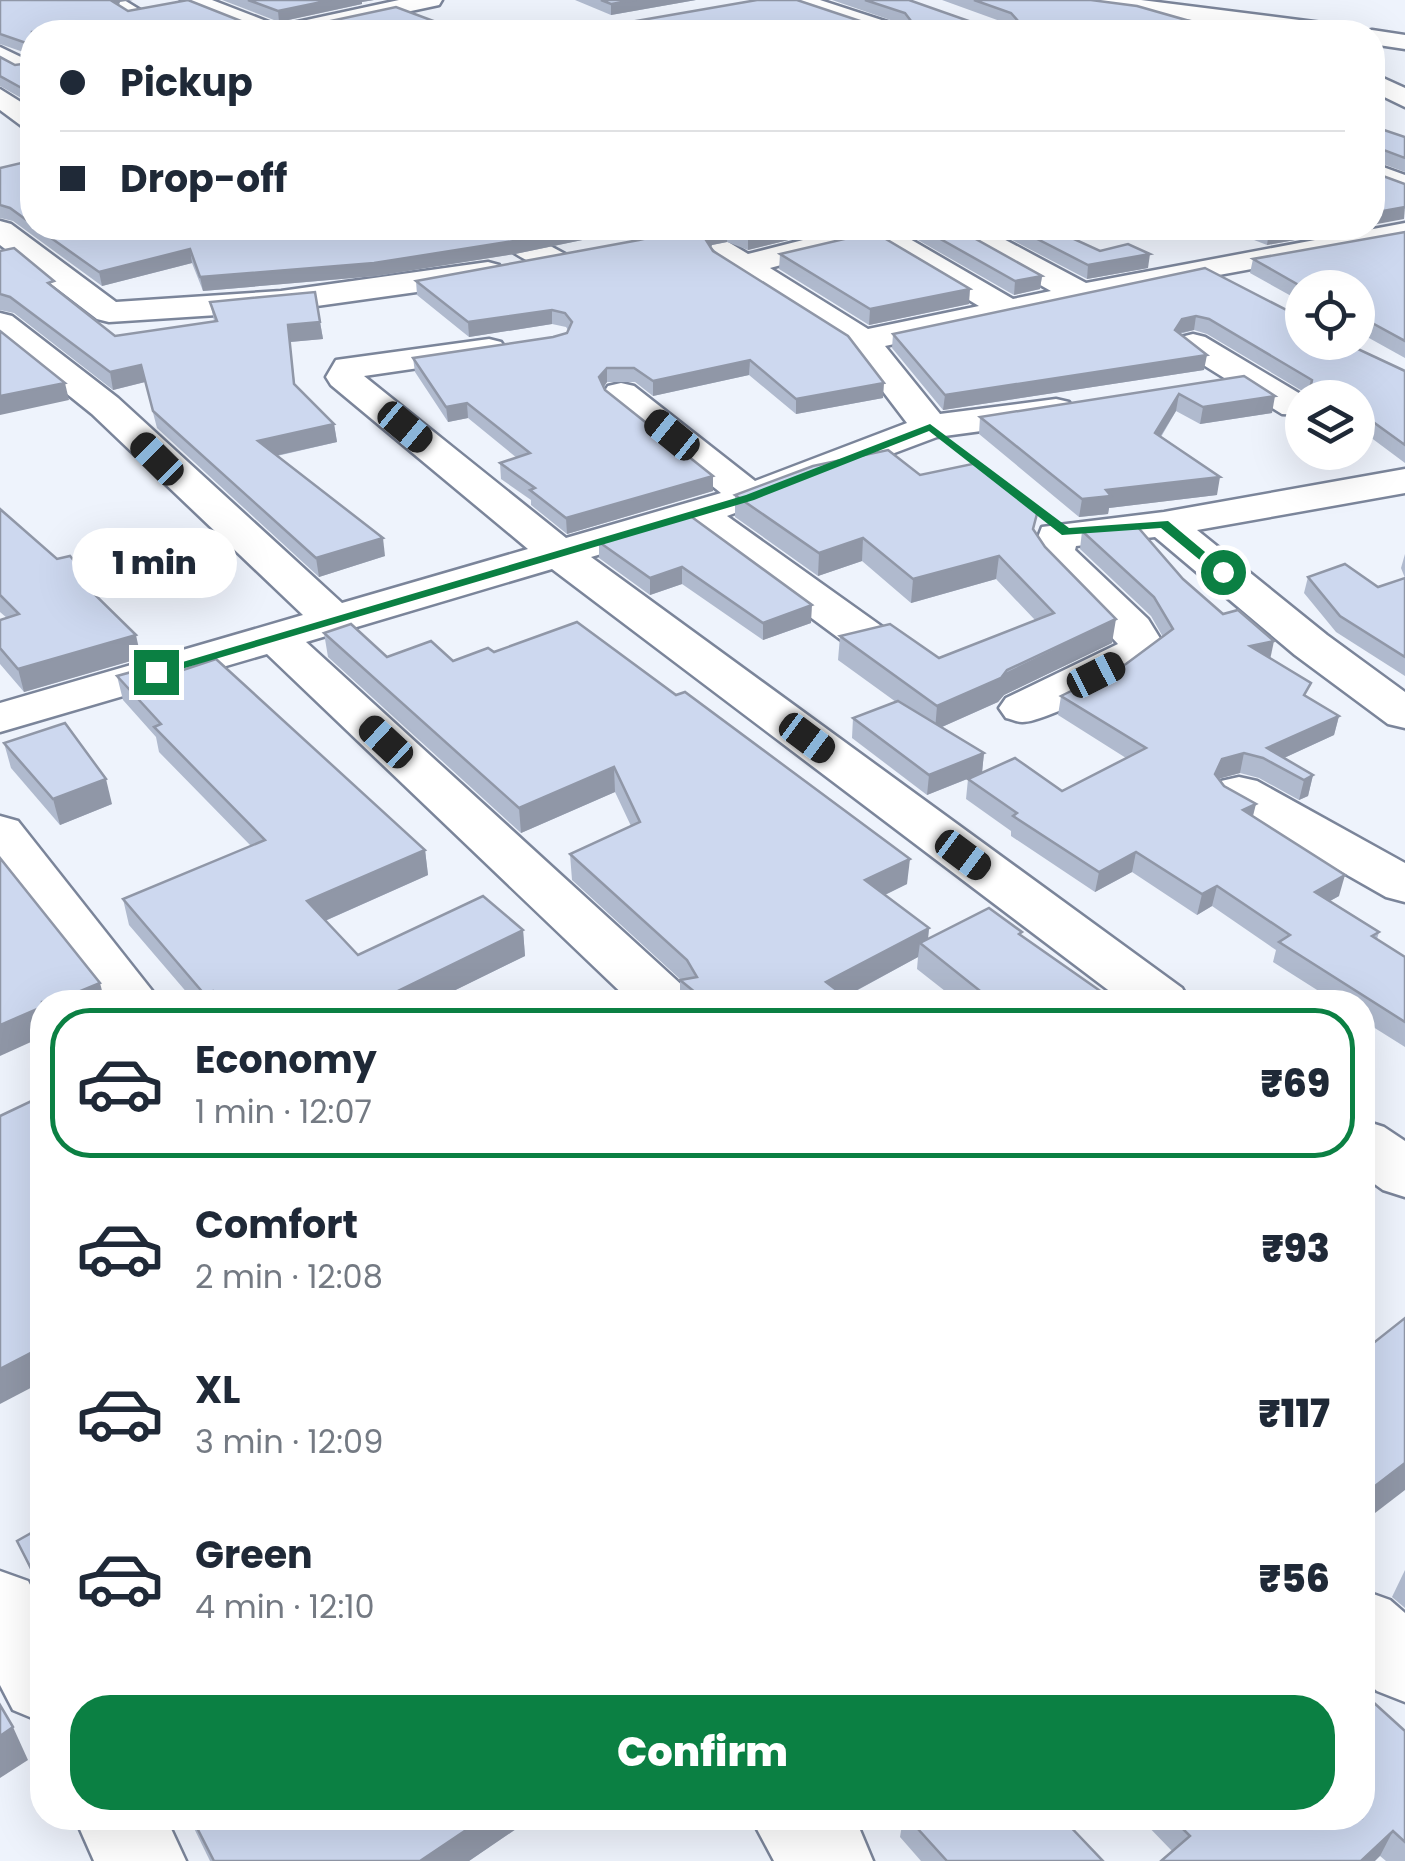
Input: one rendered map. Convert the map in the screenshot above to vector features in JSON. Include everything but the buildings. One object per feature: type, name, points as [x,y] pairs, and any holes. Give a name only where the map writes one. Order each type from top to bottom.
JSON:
[{"type":"street","points":[[797,0],[858,20]]},
{"type":"street","points":[[1088,0],[1242,20]]},
{"type":"street","points":[[118,6],[180,2],[235,20]]},
{"type":"street","points":[[118,6],[143,20]]},
{"type":"street","points":[[1064,6],[1103,20]]},
{"type":"street","points":[[340,20],[402,7],[433,12]]},
{"type":"street","points":[[1162,10],[1197,20]]},
{"type":"street","points":[[0,230],[114,310],[151,343]]},
{"type":"street","points":[[517,240],[554,261]]},
{"type":"street","points":[[705,240],[862,341],[930,427],[975,462]]},
{"type":"street","points":[[744,265],[846,240]]},
{"type":"street","points":[[893,240],[1009,310]]},
{"type":"street","points":[[982,240],[1081,294]]},
{"type":"street","points":[[862,341],[1321,240]]},
{"type":"street","points":[[1360,240],[1405,259]]},
{"type":"street","points":[[3,325],[114,310],[344,294],[592,252]]},
{"type":"street","points":[[1208,267],[1255,294]]},
{"type":"street","points":[[3,325],[105,406],[334,620]]},
{"type":"street","points":[[515,344],[358,366],[348,368],[344,377],[558,552],[1146,990]]},
{"type":"street","points":[[1193,344],[1285,400]]},
{"type":"street","points":[[1195,388],[1249,378]]},
{"type":"street","points":[[621,394],[750,497]]},
{"type":"street","points":[[5,707],[274,638],[750,497],[930,427],[1100,404]]},
{"type":"street","points":[[1023,708],[1096,675],[1143,648],[1132,628],[1060,559],[1051,520],[1164,524],[1405,481]]},
{"type":"street","points":[[696,513],[868,638]]},
{"type":"street","points":[[1164,524],[1312,645],[1405,714]]},
{"type":"street","points":[[274,638],[653,990]]},
{"type":"street","points":[[1239,792],[1405,885]]},
{"type":"street","points":[[0,832],[124,990]]},
{"type":"street","points":[[0,1607],[30,1661]]},
{"type":"street","points":[[1375,1637],[1405,1664]]},
{"type":"street","points":[[125,1830],[142,1861]]},
{"type":"street","points":[[804,1830],[829,1861]]},
{"type":"route","points":[[156,672],[750,497],[930,427],[1066,532],[1164,524],[1223,572]]}]
